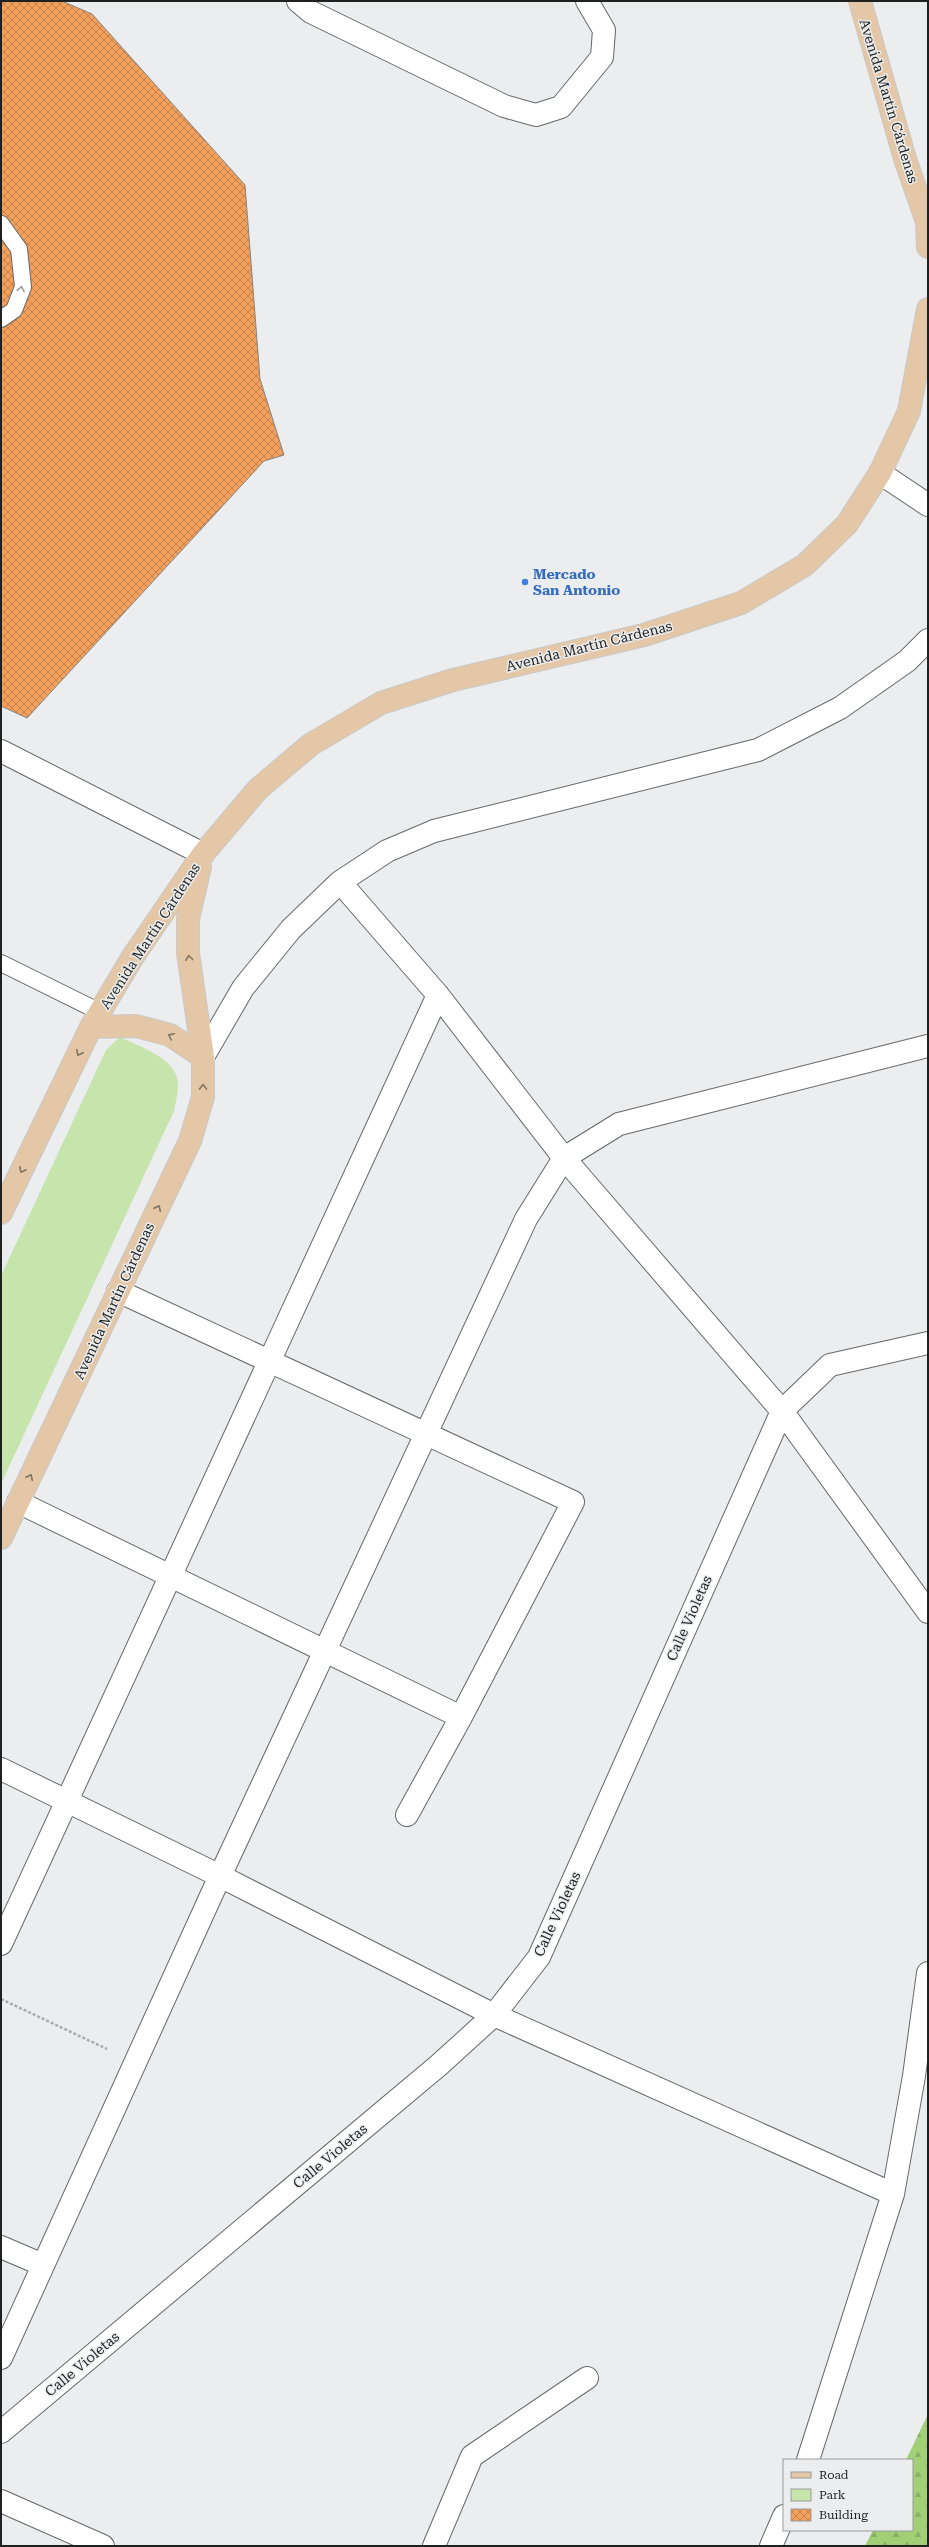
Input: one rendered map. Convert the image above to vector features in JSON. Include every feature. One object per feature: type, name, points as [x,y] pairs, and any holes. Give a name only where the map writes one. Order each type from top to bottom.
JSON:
[{"type":"main road","name":"Avenida Martín Cárdenas","points":[[860,1],[905,159],[927,222],[928,247]]},
{"type":"main road","name":"Avenida Martín Cárdenas","points":[[1,1212],[96,1020],[132,958],[203,854],[258,789],[310,745],[381,703],[453,680],[644,635],[741,603],[805,565],[847,524],[880,472],[909,411],[928,309]]},
{"type":"main road","name":"Avenida Martín Cárdenas","points":[[1,1538],[190,1140],[203,1097],[203,1057],[188,953],[188,919],[203,854]]},
{"type":"main road","points":[[96,1020],[136,1026],[170,1035],[203,1057]]},
{"type":"street","points":[[298,1],[310,12],[497,103],[536,115],[560,107],[602,57],[604,30],[587,1]]},
{"type":"street","points":[[880,472],[928,505]]},
{"type":"street","points":[[203,1057],[243,988],[290,929],[340,882],[387,851],[434,831],[758,750],[840,708],[907,661],[928,640]]},
{"type":"street","points":[[1,751],[203,854]]},
{"type":"street","points":[[340,882],[438,995],[564,1158],[782,1411],[928,1612]]},
{"type":"street","points":[[1,1944],[65,1801],[271,1361],[438,995]]},
{"type":"street","points":[[1,2358],[220,1876],[526,1219],[564,1158],[620,1124],[928,1046]]},
{"type":"street","points":[[118,1291],[573,1502],[461,1718],[406,1815]]},
{"type":"street","name":"Calle Violetas","points":[[1,2432],[439,2065],[494,2015],[539,1956],[782,1411],[830,1365],[928,1343]]},
{"type":"street","points":[[18,1502],[461,1718]]},
{"type":"street","points":[[1,1770],[220,1876],[494,2015],[893,2194]]},
{"type":"street","points":[[808,2459],[893,2194],[914,2076],[928,1973]]},
{"type":"street","points":[[1,2247],[43,2265]]},
{"type":"street","points":[[434,2546],[472,2456],[587,2378]]},
{"type":"street","points":[[1,2501],[103,2546]]},
{"type":"street","points":[[771,2546],[783,2518]]},
{"type":"lane","points":[[1,224],[19,249],[23,287],[14,310],[1,319]]},
{"type":"lane","points":[[1,963],[96,1020]]},
{"type":"path","points":[[1,1999],[136,2062]]},
{"type":"green space","points":[[120,1037],[157,1055],[173,1069],[177,1077],[178,1087],[174,1111],[1,1484],[1,1276],[106,1050]]},
{"type":"green space","points":[[928,2414],[928,2546],[865,2546],[872,2531],[913,2531],[913,2459],[906,2459]]},
{"type":"building","points":[[1,1],[62,1],[92,14],[245,185],[260,379],[284,455],[264,461],[27,718],[1,706]]},
{"type":"place","name":"Mercado San Antonio","points":[[525,582]]}]
